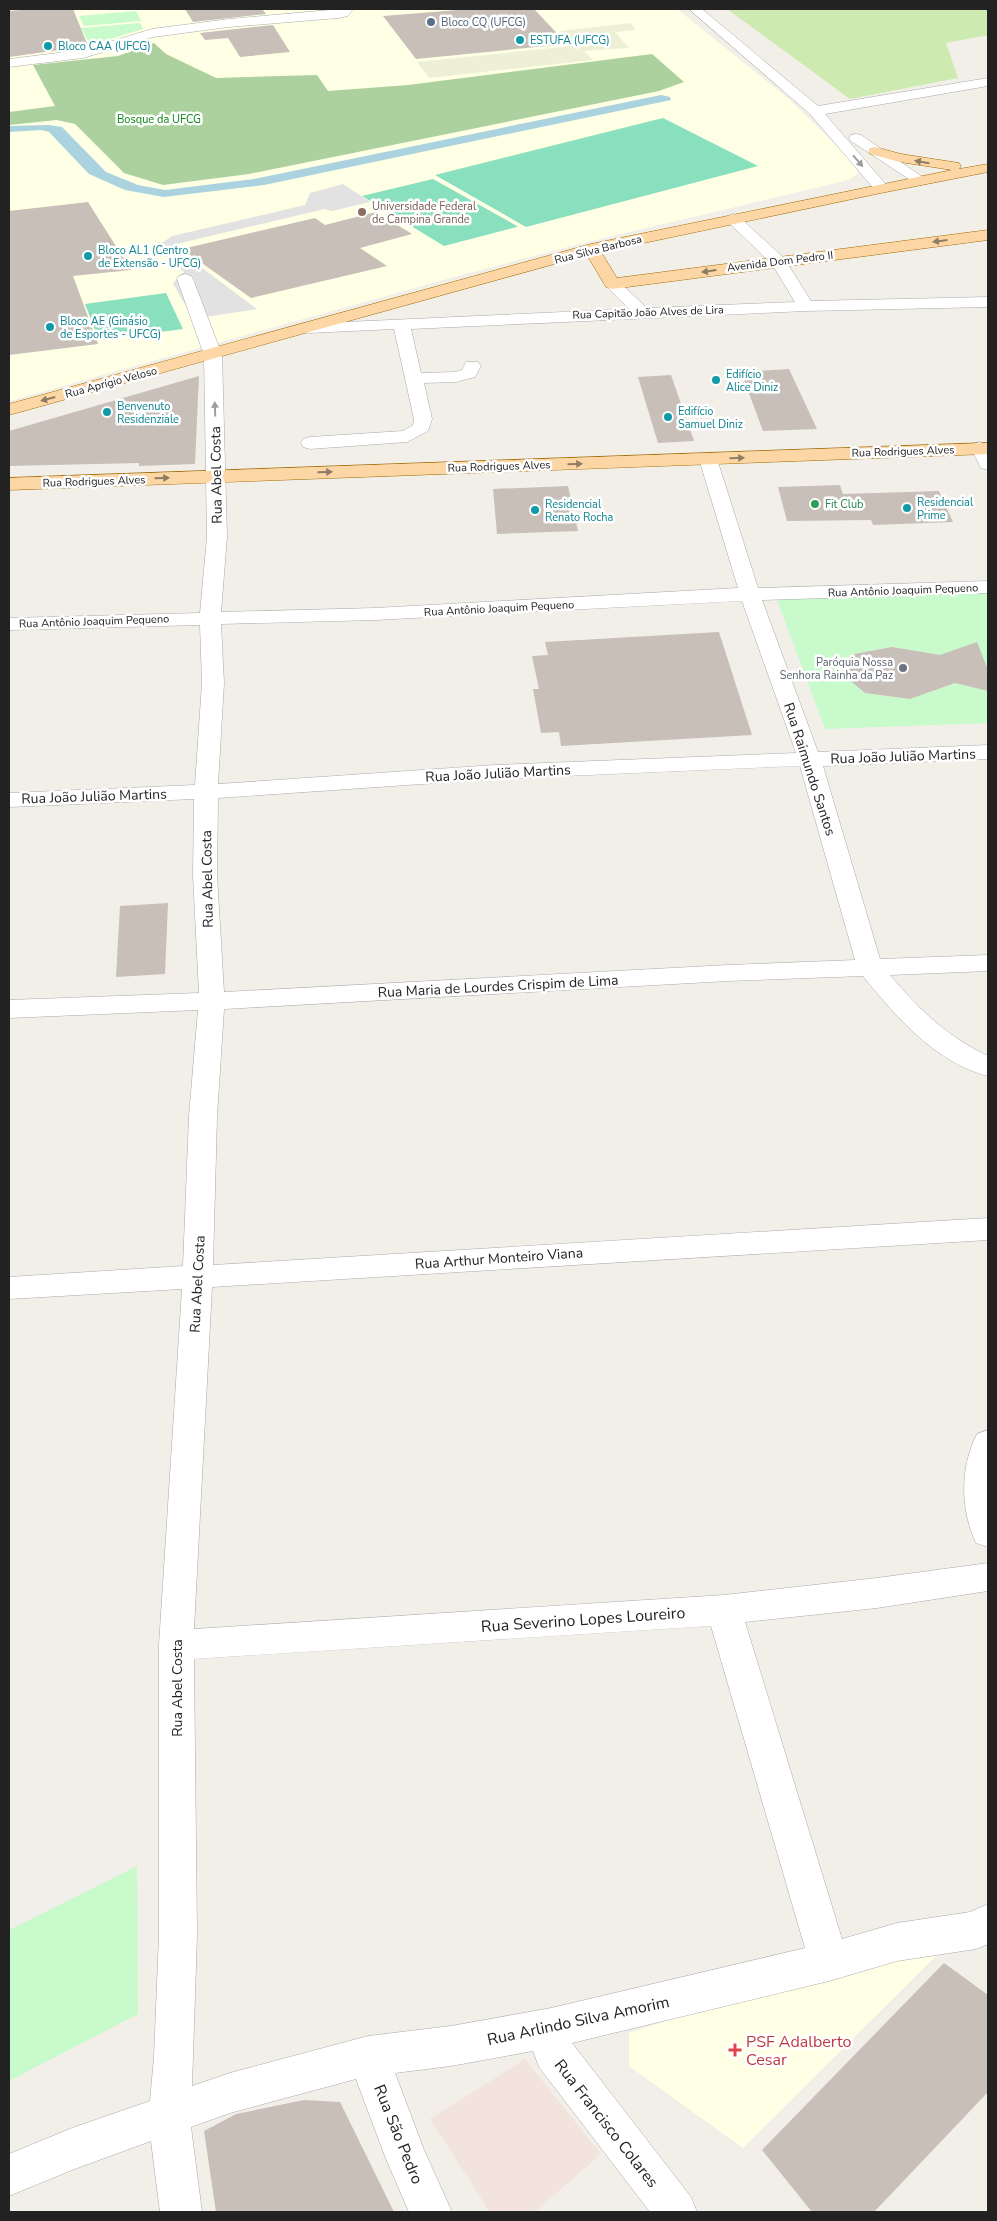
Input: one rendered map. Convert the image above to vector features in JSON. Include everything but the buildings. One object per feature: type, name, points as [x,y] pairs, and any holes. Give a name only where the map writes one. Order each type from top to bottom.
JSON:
[{"type":"main road","points":[[876,151],[928,163],[988,168]]},
{"type":"main road","name":"Rua Silva Barbosa","points":[[213,355],[591,249],[920,180],[988,168]]},
{"type":"main road","name":"Avenida Dom Pedro II","points":[[612,284],[988,235]]},
{"type":"main road","points":[[591,249],[612,284]]},
{"type":"main road","name":"Rua Aprígio Veloso","points":[[9,410],[213,355]]},
{"type":"main road","name":"Rua Rodrigues Alves","points":[[9,484],[708,459],[986,454]]},
{"type":"street","points":[[9,63],[83,54],[152,33],[339,14],[344,13],[347,9]]},
{"type":"street","points":[[695,9],[815,111],[920,180]]},
{"type":"street","points":[[815,111],[988,82]]},
{"type":"street","points":[[815,111],[881,188]]},
{"type":"street","points":[[733,219],[778,261],[806,306]]},
{"type":"street","name":"Rua Abel Costa","points":[[181,2212],[168,2117],[174,2057],[178,1936],[176,1645],[198,1276],[203,1116],[212,1001],[205,875],[206,792],[213,683],[210,618],[216,538],[217,476],[213,355],[185,279]]},
{"type":"street","points":[[612,284],[642,312]]},
{"type":"street","name":"Rua Capitão João Alves de Lira","points":[[309,328],[642,312],[988,302]]},
{"type":"street","points":[[310,443],[407,436],[422,427],[423,419],[415,378],[401,324]]},
{"type":"street","points":[[415,378],[456,377],[469,373],[472,366]]},
{"type":"street","name":"Rua Raimundo Santos","points":[[708,459],[750,594],[810,760],[870,968]]},
{"type":"street","name":"Rua Antônio Joaquim Pequeno","points":[[9,624],[374,614],[750,594],[988,588]]},
{"type":"street","name":"Rua João Julião Martins","points":[[9,800],[206,792],[495,772],[988,752]]},
{"type":"street","name":"Rua Maria de Lourdes Crispim de Lima","points":[[9,1009],[212,1001],[728,973],[988,963]]},
{"type":"street","points":[[870,968],[898,1002],[931,1034],[988,1067]]},
{"type":"street","name":"Rua Arthur Monteiro Viana","points":[[9,1288],[988,1229]]},
{"type":"street","points":[[988,1443],[982,1458],[980,1488],[984,1523],[988,1533]]},
{"type":"street","name":"Rua Severino Lopes Loureiro","points":[[176,1645],[724,1610],[877,1593],[988,1577]]},
{"type":"street","points":[[724,1610],[829,1962]]},
{"type":"street","name":"Rua Arlindo Silva Amorim","points":[[9,2174],[72,2149],[168,2117],[230,2093],[368,2056],[451,2046],[551,2028],[829,1962],[897,1942],[984,1931]]},
{"type":"street","name":"Rua Francisco Colares","points":[[551,2028],[553,2053],[676,2212]]},
{"type":"street","name":"Rua São Pedro","points":[[368,2056],[407,2159],[431,2212]]},
{"type":"shaded area","name":"Universidade Federal de Campina Grande","points":[[9,9],[677,9],[789,99],[856,165],[858,173],[849,180],[583,243],[9,401]]},
{"type":"shaded area","points":[[631,23],[636,30],[615,32],[629,48],[584,51],[593,60],[429,78],[417,62],[572,46],[560,31]]},
{"type":"shaded area","points":[[343,184],[370,202],[332,211],[325,209],[176,244],[174,247],[257,309],[193,319],[173,283],[184,272],[157,249],[159,245],[172,236],[305,205],[310,193]]},
{"type":"shaded area","name":"PSF Adalberto Cesar","points":[[917,1939],[940,1952],[743,2148],[629,2066],[629,2033]]},
{"type":"shaded area","points":[[525,2059],[601,2154],[535,2212],[490,2212],[430,2119]]},
{"type":"green space","points":[[727,9],[988,9],[988,35],[946,43],[958,78],[850,99]]},
{"type":"green space","points":[[136,11],[141,21],[84,26],[79,16]]},
{"type":"green space","points":[[140,23],[143,29],[90,45],[81,28]]},
{"type":"green space","name":"Bosque da UFCG","points":[[154,43],[166,54],[216,78],[317,75],[328,91],[408,85],[652,54],[684,82],[659,91],[249,174],[163,185],[124,173],[75,124],[57,120],[9,125],[9,112],[55,106],[33,65],[118,56]]},
{"type":"green space","points":[[663,118],[758,166],[526,227],[435,175]]},
{"type":"green space","points":[[433,179],[517,227],[444,246],[362,196]]},
{"type":"green space","points":[[166,293],[183,329],[99,340],[85,304]]},
{"type":"green space","points":[[988,582],[988,678],[965,672],[940,655],[892,647],[854,654],[841,665],[846,677],[865,693],[910,699],[955,683],[988,691],[988,723],[825,729],[773,589]]},
{"type":"green space","points":[[137,1866],[138,2014],[9,2081],[9,1930]]},
{"type":"water","points":[[661,95],[670,97],[671,100],[264,185],[164,197],[125,190],[89,174],[49,132],[41,130],[9,132],[9,126],[49,125],[62,127],[106,172],[138,185],[165,190],[254,179]]},
{"type":"place","name":"Bloco CQ (UFCG)","points":[[431,22]]},
{"type":"place","name":"ESTUFA (UFCG)","points":[[520,40]]},
{"type":"place","name":"Bloco CAA (UFCG)","points":[[48,46]]},
{"type":"place","name":"Universidade Federal de Campina Grande","points":[[362,212]]},
{"type":"place","name":"Bloco AL1 (Centro de Extensão - UFCG)","points":[[88,256]]},
{"type":"place","name":"Bloco AE (Ginásio de Esportes - UFCG)","points":[[50,327]]},
{"type":"place","name":"Edifício Alice Diniz","points":[[716,380]]},
{"type":"place","name":"Benvenuto Residenziale","points":[[107,412]]},
{"type":"place","name":"Edifício Samuel Diniz","points":[[668,417]]},
{"type":"place","name":"Fit Club","points":[[815,504]]},
{"type":"place","name":"Residencial Prime","points":[[907,508]]},
{"type":"place","name":"Residencial Renato Rocha","points":[[535,510]]},
{"type":"place","name":"Paróquia Nossa Senhora Rainha da Paz","points":[[903,668]]},
{"type":"place","name":"PSF Adalberto Cesar","points":[[735,2050]]}]
